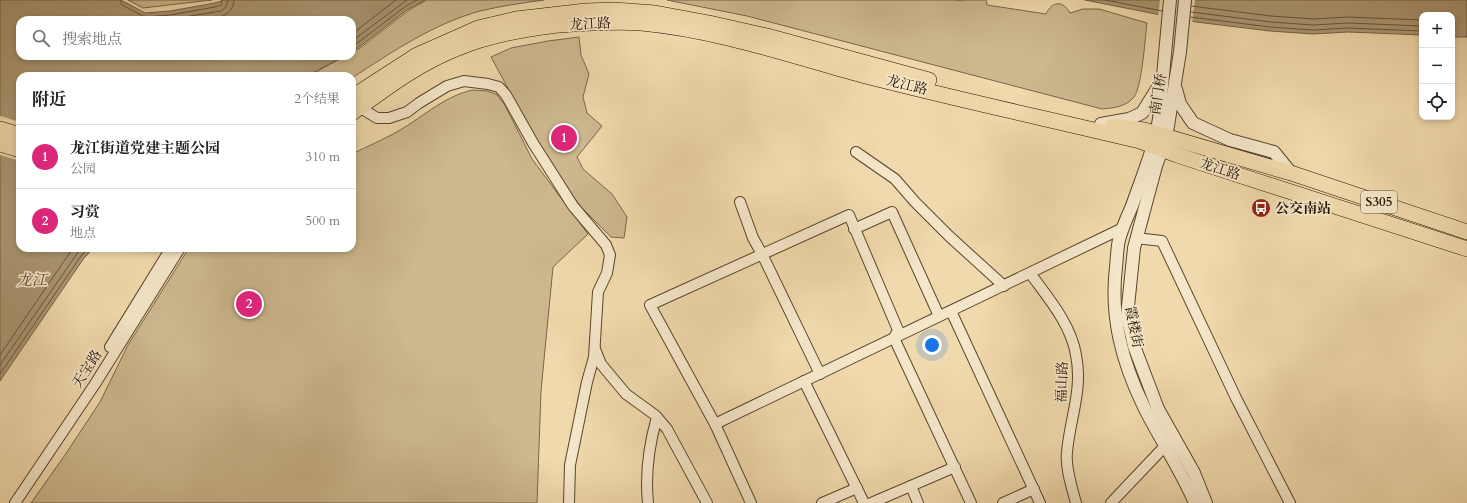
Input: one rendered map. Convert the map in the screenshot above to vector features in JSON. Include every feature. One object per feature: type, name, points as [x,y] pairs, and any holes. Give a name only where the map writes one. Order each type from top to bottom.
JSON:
[{"type":"main road","name":"龙江路","points":[[356,104],[417,55],[478,28],[516,19],[586,11],[614,10],[655,13],[767,36],[865,64],[1101,124],[1144,130],[1159,142],[1467,249]]},
{"type":"main road","name":"龙江路","points":[[356,105],[425,64],[456,48],[485,38],[539,27],[597,22],[641,23],[722,36],[771,48],[862,74],[1125,138],[1159,142],[1291,173],[1467,232]]},
{"type":"main road","points":[[0,129],[16,134]]},
{"type":"main road","points":[[0,144],[16,149]]},
{"type":"street","name":"南门桥","points":[[1159,142],[1170,0]]},
{"type":"street","name":"南门桥","points":[[1159,142],[1175,86],[1185,0]]},
{"type":"street","points":[[1101,124],[1129,119],[1142,113],[1164,78]]},
{"type":"street","points":[[356,107],[377,118],[389,118],[407,112],[446,86],[464,81],[499,87],[506,96],[532,143],[564,193],[573,206],[604,242],[610,255],[608,273],[598,292],[594,356],[587,382],[570,465],[569,503]]},
{"type":"street","points":[[1175,86],[1180,104],[1193,123],[1230,140],[1274,152],[1291,173]]},
{"type":"street","name":"霞楼街","points":[[1159,142],[1148,163],[1119,241],[1113,286],[1114,314],[1121,345],[1131,376],[1144,406],[1185,480],[1195,503]]},
{"type":"street","name":"霞楼街","points":[[1159,142],[1136,238],[1127,316],[1134,346],[1158,409],[1194,473],[1206,503]]},
{"type":"street","points":[[856,152],[895,179],[920,207],[1004,286]]},
{"type":"street","points":[[740,202],[753,238],[820,374]]},
{"type":"street","points":[[854,229],[892,212],[939,316]]},
{"type":"street","points":[[751,503],[716,424],[650,305],[849,215],[898,330],[894,338]]},
{"type":"street","points":[[716,424],[1123,228]]},
{"type":"street","points":[[1136,238],[1162,241],[1236,398],[1290,503]]},
{"type":"street","name":"天宝路","points":[[8,503],[90,381],[169,252]]},
{"type":"street","name":"天宝路","points":[[15,503],[95,384],[178,252]]},
{"type":"street","name":"福山路","points":[[1030,273],[1056,309],[1068,332],[1076,354],[1078,375],[1076,402],[1066,454],[1076,503]]},
{"type":"street","points":[[951,311],[1040,503]]},
{"type":"street","points":[[894,338],[971,503]]},
{"type":"street","points":[[594,348],[601,364],[626,394],[657,417],[667,429],[706,503]]},
{"type":"street","points":[[804,382],[864,503]]},
{"type":"street","points":[[648,503],[648,457],[657,417]]},
{"type":"street","points":[[1111,503],[1165,446]]},
{"type":"street","points":[[871,503],[955,467]]},
{"type":"street","points":[[911,486],[918,503]]},
{"type":"street","points":[[822,503],[856,488]]},
{"type":"street","points":[[1003,503],[1034,489]]},
{"type":"shaded area","points":[[128,0],[212,0],[143,8]]},
{"type":"shaded area","points":[[427,0],[544,0],[480,11],[446,23],[382,58],[356,75],[356,72],[316,72],[338,60],[356,60],[356,50],[409,10]]},
{"type":"shaded area","points":[[667,0],[986,0],[987,5],[1046,14],[1051,7],[1058,4],[1064,6],[1070,13],[1083,9],[1099,9],[1147,23],[1141,73],[1134,97],[1123,105],[1102,109],[747,16]]},
{"type":"shaded area","points":[[579,37],[581,55],[589,74],[583,97],[587,113],[602,126],[577,157],[583,169],[612,194],[627,217],[624,238],[611,237],[580,206],[542,151],[491,57],[511,48]]},
{"type":"shaded area","points":[[473,90],[487,91],[496,94],[505,105],[532,159],[588,234],[553,267],[541,391],[537,503],[31,503],[100,402],[128,345],[186,252],[356,252],[356,152],[393,134],[452,97]]},
{"type":"water","name":"龙江","points":[[0,0],[121,0],[145,13],[170,11],[224,0],[425,0],[408,9],[356,49],[356,16],[16,16],[16,60],[337,60],[314,72],[16,72],[16,252],[90,252],[84,258],[0,381]]},
{"type":"water","points":[[1085,0],[1467,0],[1467,37],[1455,37],[1455,12],[1419,12],[1419,35],[1348,32],[1313,34],[1270,31],[1196,22]]},
{"type":"pier","points":[[1160,0],[1195,0],[1192,24],[1158,17]]},
{"type":"pier","points":[[0,116],[16,121],[16,160],[0,155]]},
{"type":"place","name":"龙江街道党建主题公园","points":[[564,138]]},
{"type":"place","name":"公交南站","points":[[1261,208]]},
{"type":"place","name":"习赏","points":[[249,304]]}]
